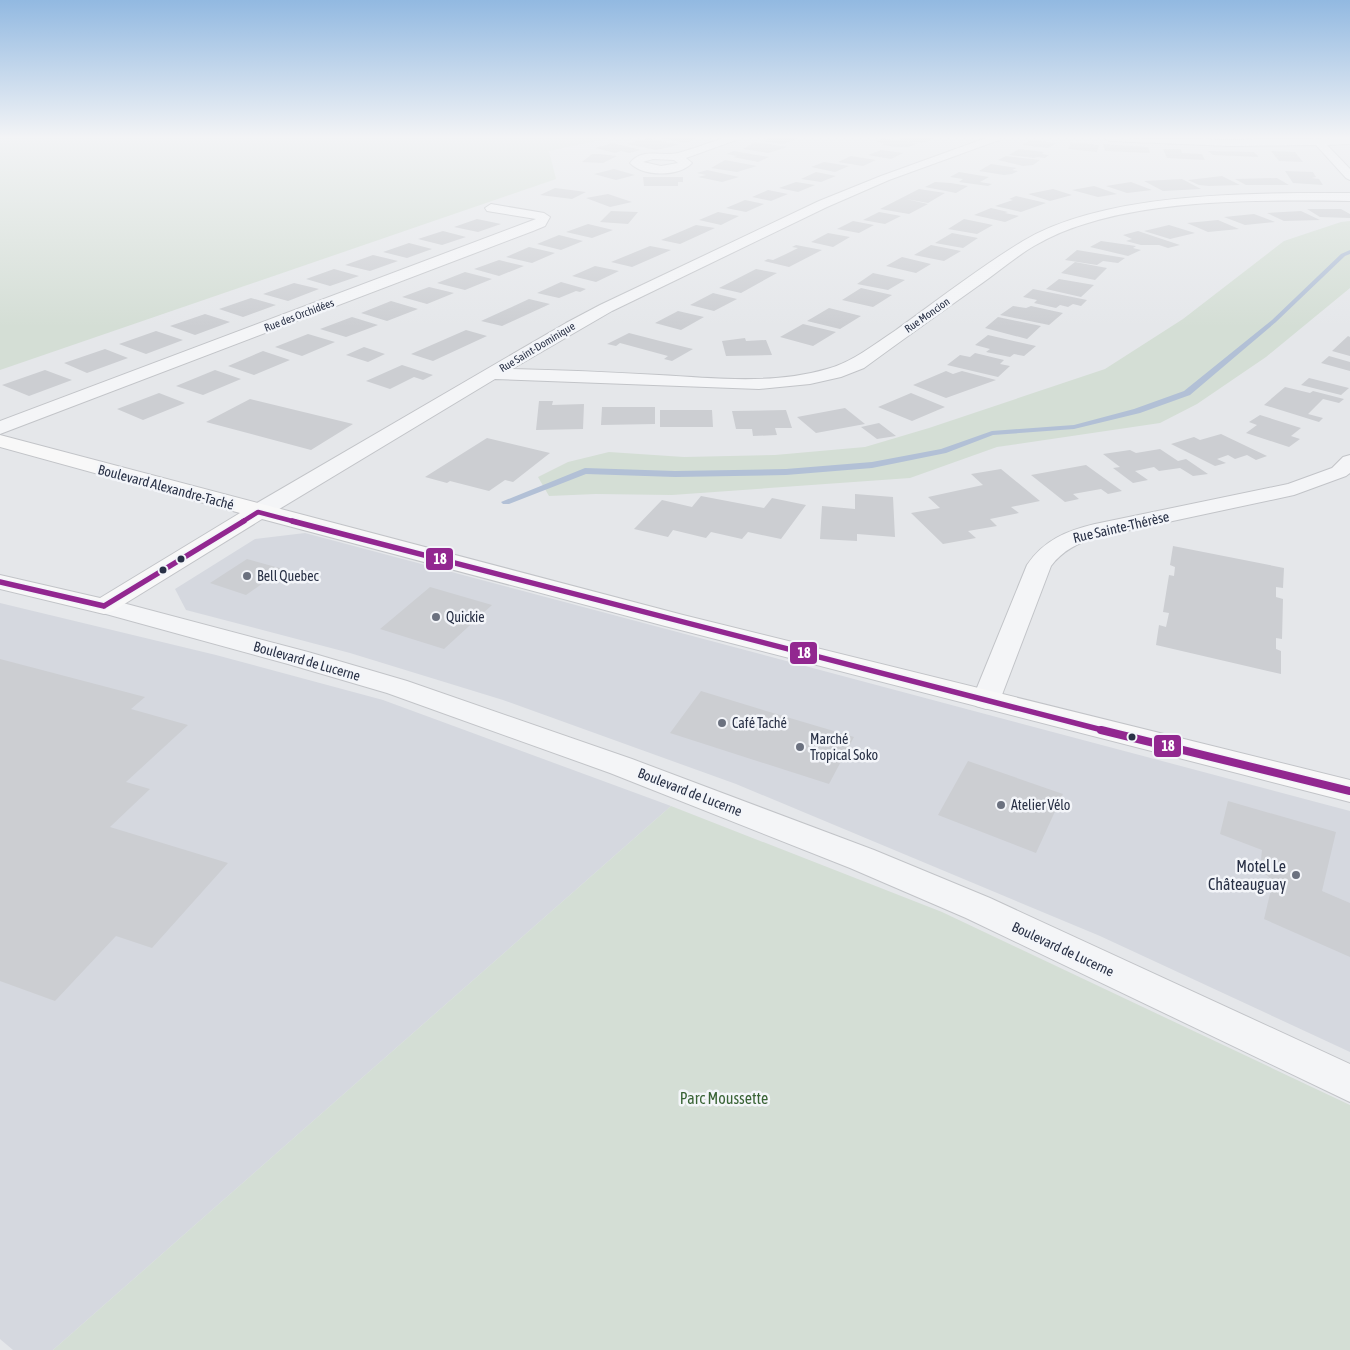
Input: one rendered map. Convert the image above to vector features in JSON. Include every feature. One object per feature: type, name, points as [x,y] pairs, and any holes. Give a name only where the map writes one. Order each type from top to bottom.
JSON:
[{"type":"main road","name":"Boulevard Alexandre-Taché","points":[[0,441],[258,512],[986,700],[1350,791]]},
{"type":"main road","name":"Rue Saint-Dominique","points":[[104,606],[258,512]]},
{"type":"main road","name":"Boulevard de Lucerne","points":[[0,582],[104,606]]},
{"type":"street","name":"Rue Saint-Dominique","points":[[258,512],[494,374],[572,326],[831,201]]},
{"type":"street","name":"Rue Moncion","points":[[494,374],[754,384],[818,377],[842,372],[858,364],[1040,237],[1075,224],[1125,211],[1170,204],[1219,201]]},
{"type":"street","name":"Rue des Orchidées","points":[[0,428],[528,228],[540,223],[544,217],[491,208]]},
{"type":"street","name":"Rue Sainte-Thérèse","points":[[986,700],[1039,565],[1047,554],[1060,543],[1095,530],[1294,489],[1339,472],[1350,462]]},
{"type":"street","name":"Boulevard de Lucerne","points":[[104,606],[298,658],[397,687],[646,775],[862,858],[978,908],[1350,1084]]},
{"type":"shaded area","points":[[305,533],[1350,811],[1350,1052],[1100,936],[736,784],[503,700],[350,653],[186,610],[175,589],[255,539]]},
{"type":"shaded area","points":[[0,603],[216,655],[383,700],[671,806],[53,1350],[13,1350],[0,1339]]},
{"type":"green space","points":[[0,201],[492,201],[0,370]]},
{"type":"green space","points":[[1350,221],[1350,288],[1266,357],[1197,404],[1160,423],[997,447],[910,478],[672,495],[596,494],[549,496],[538,477],[568,462],[609,452],[684,457],[775,455],[865,447],[929,428],[1105,369],[1183,319],[1284,241],[1341,222]]},
{"type":"green space","name":"Parc Moussette","points":[[671,806],[942,912],[1350,1105],[1350,1350],[53,1350]]},
{"type":"building","points":[[594,201],[632,202],[610,207]]},
{"type":"building","points":[[743,201],[764,204],[746,212],[726,208]]},
{"type":"building","points":[[896,201],[915,201],[928,204],[909,214],[880,209]]},
{"type":"building","points":[[1010,201],[1037,201],[1046,203],[1021,212],[995,206]]},
{"type":"building","points":[[991,208],[1019,216],[1005,222],[974,215]]},
{"type":"building","points":[[1307,209],[1341,209],[1350,214],[1350,218],[1320,217]]},
{"type":"building","points":[[611,211],[638,212],[628,224],[600,222]]},
{"type":"building","points":[[1301,211],[1320,220],[1284,221],[1267,213]]},
{"type":"building","points":[[718,212],[739,216],[721,225],[699,220]]},
{"type":"building","points":[[879,212],[901,216],[885,224],[863,220]]},
{"type":"building","points":[[1254,214],[1275,222],[1245,225],[1224,217]]},
{"type":"building","points":[[477,219],[501,224],[478,232],[454,227]]},
{"type":"building","points":[[964,219],[993,225],[977,234],[948,229]]},
{"type":"building","points":[[1218,220],[1239,229],[1208,232],[1187,223]]},
{"type":"building","points":[[853,221],[874,225],[859,233],[837,229]]},
{"type":"building","points":[[588,224],[613,230],[592,238],[566,232]]},
{"type":"building","points":[[696,225],[715,228],[680,244],[661,240]]},
{"type":"building","points":[[1169,225],[1195,233],[1170,239],[1144,231]]},
{"type":"building","points":[[443,231],[466,237],[442,245],[418,239]]},
{"type":"building","points":[[1138,231],[1180,245],[1168,248],[1126,241],[1132,239],[1123,235]]},
{"type":"building","points":[[828,233],[850,237],[833,247],[811,242]]},
{"type":"building","points":[[952,233],[978,238],[963,248],[935,243]]},
{"type":"building","points":[[559,235],[583,241],[561,250],[537,244]]},
{"type":"building","points":[[1101,241],[1136,246],[1133,248],[1141,250],[1128,256],[1090,247]]},
{"type":"building","points":[[409,243],[432,249],[407,258],[383,252]]},
{"type":"building","points":[[796,245],[822,250],[789,267],[764,261],[768,259],[773,260],[798,248],[792,247]]},
{"type":"building","points":[[931,245],[961,251],[944,261],[914,255]]},
{"type":"building","points":[[650,246],[671,250],[632,267],[611,262]]},
{"type":"building","points":[[529,247],[555,253],[532,263],[506,257]]},
{"type":"building","points":[[1077,250],[1125,258],[1118,263],[1103,261],[1097,265],[1065,260]]},
{"type":"building","points":[[373,255],[398,261],[370,271],[345,265]]},
{"type":"building","points":[[902,257],[931,264],[916,273],[886,266]]},
{"type":"building","points":[[499,260],[524,266],[499,276],[474,269]]},
{"type":"building","points":[[1075,262],[1107,268],[1095,280],[1061,273]]},
{"type":"building","points":[[595,266],[619,271],[596,282],[572,276]]},
{"type":"building","points":[[334,269],[359,276],[330,286],[306,279]]},
{"type":"building","points":[[756,269],[777,273],[741,293],[719,288]]},
{"type":"building","points":[[465,272],[492,279],[465,290],[437,283]]},
{"type":"building","points":[[873,273],[905,280],[888,290],[857,284]]},
{"type":"building","points":[[1059,279],[1094,285],[1081,297],[1046,289]]},
{"type":"building","points":[[561,282],[586,289],[559,298],[537,293]]},
{"type":"building","points":[[294,283],[319,289],[288,301],[263,294]]},
{"type":"building","points":[[429,287],[454,293],[427,304],[402,297]]},
{"type":"building","points":[[861,288],[892,295],[873,307],[842,300]]},
{"type":"building","points":[[1033,289],[1087,300],[1081,306],[1073,304],[1068,307],[1060,305],[1056,308],[1034,303],[1037,300],[1023,297]]},
{"type":"building","points":[[713,293],[737,299],[714,311],[690,305]]},
{"type":"building","points":[[251,298],[276,305],[243,317],[219,309]]},
{"type":"building","points":[[529,299],[550,304],[502,326],[481,321]]},
{"type":"building","points":[[391,301],[418,309],[387,321],[361,313]]},
{"type":"building","points":[[1013,306],[1026,308],[1031,306],[1063,313],[1049,325],[1000,315]]},
{"type":"building","points":[[829,308],[861,316],[840,329],[807,321]]},
{"type":"building","points":[[678,311],[704,317],[681,330],[655,323]]},
{"type":"building","points":[[205,314],[230,322],[195,335],[170,326]]},
{"type":"building","points":[[352,317],[378,325],[346,337],[320,329]]},
{"type":"building","points":[[998,317],[1041,326],[1027,339],[985,328]]},
{"type":"building","points":[[803,324],[836,332],[813,346],[780,337]]},
{"type":"building","points":[[466,330],[487,336],[433,361],[411,354]]},
{"type":"building","points":[[156,331],[183,340],[146,354],[119,344]]},
{"type":"building","points":[[629,333],[693,349],[672,361],[664,359],[668,356],[620,343],[616,346],[607,344]]},
{"type":"building","points":[[308,334],[335,342],[302,356],[275,347]]},
{"type":"building","points":[[988,335],[1036,346],[1024,356],[1014,354],[1010,357],[986,352],[990,349],[975,345]]},
{"type":"building","points":[[1348,336],[1350,337],[1350,356],[1332,351]]},
{"type":"building","points":[[745,338],[746,341],[766,340],[772,355],[726,356],[722,341]]},
{"type":"building","points":[[364,347],[385,354],[368,362],[346,355]]},
{"type":"building","points":[[105,349],[128,358],[87,373],[64,363]]},
{"type":"building","points":[[263,351],[290,360],[254,375],[228,366]]},
{"type":"building","points":[[975,353],[1004,360],[1000,364],[1010,366],[998,377],[947,365],[960,355],[970,357]]},
{"type":"building","points":[[1329,356],[1350,362],[1350,371],[1321,363]]},
{"type":"building","points":[[402,365],[433,375],[423,380],[414,377],[390,389],[366,381]]},
{"type":"building","points":[[45,370],[72,380],[29,396],[2,385]]},
{"type":"building","points":[[215,370],[241,379],[203,395],[176,386]]},
{"type":"building","points":[[946,371],[953,374],[962,371],[996,380],[946,398],[913,385]]},
{"type":"building","points":[[1309,378],[1349,388],[1341,395],[1301,385]]},
{"type":"building","points":[[1285,387],[1310,393],[1313,391],[1344,399],[1339,403],[1323,399],[1308,414],[1323,418],[1319,422],[1264,405]]},
{"type":"building","points":[[159,393],[185,403],[143,420],[117,409]]},
{"type":"building","points":[[911,393],[945,407],[912,421],[878,407]]},
{"type":"building","points":[[250,399],[353,424],[311,450],[206,422]]},
{"type":"building","points":[[539,401],[553,401],[552,405],[584,404],[583,429],[536,430]]},
{"type":"building","points":[[602,407],[655,407],[655,424],[601,425]]},
{"type":"building","points":[[845,408],[865,424],[816,433],[797,417]]},
{"type":"building","points":[[660,410],[712,410],[713,427],[660,427]]},
{"type":"building","points":[[786,410],[792,428],[775,428],[777,435],[753,436],[752,429],[736,429],[732,411]]},
{"type":"building","points":[[1260,415],[1301,428],[1291,436],[1300,439],[1289,447],[1246,433],[1257,425],[1249,422]]},
{"type":"building","points":[[879,423],[896,436],[877,439],[861,427]]},
{"type":"building","points":[[1221,434],[1267,456],[1256,460],[1247,455],[1235,459],[1228,455],[1217,459],[1226,463],[1215,466],[1171,444],[1194,437],[1200,440]]},
{"type":"building","points":[[487,438],[550,453],[513,482],[505,480],[489,491],[425,477]]},
{"type":"building","points":[[1160,449],[1178,461],[1186,459],[1208,474],[1193,476],[1180,468],[1159,471],[1154,467],[1135,471],[1148,480],[1133,483],[1113,468],[1120,467],[1103,454],[1130,450],[1136,453]]},
{"type":"building","points":[[1086,465],[1122,491],[1108,494],[1101,489],[1073,494],[1079,499],[1065,502],[1031,475]]},
{"type":"building","points":[[1001,469],[1040,501],[1011,507],[1019,513],[990,519],[997,526],[968,531],[976,538],[943,544],[911,513],[940,508],[928,497],[983,485],[971,474]]},
{"type":"building","points":[[855,494],[893,497],[895,537],[857,534],[857,541],[820,539],[822,506],[855,509]]},
{"type":"building","points":[[701,496],[764,508],[772,498],[806,505],[781,539],[748,532],[742,539],[711,532],[706,538],[673,530],[668,537],[634,529],[662,500],[692,507]]},
{"type":"building","points":[[1173,546],[1284,568],[1283,588],[1276,587],[1276,597],[1283,599],[1282,639],[1276,638],[1276,649],[1281,651],[1281,674],[1156,645],[1159,625],[1166,627],[1169,613],[1163,612],[1169,575],[1174,576],[1175,567],[1170,565]]},
{"type":"building","name":"Bell Quebec","points":[[247,559],[283,569],[246,595],[210,583]]},
{"type":"building","name":"Quickie","points":[[430,587],[492,605],[444,649],[380,629]]},
{"type":"building","points":[[0,659],[145,697],[131,709],[188,725],[126,782],[150,789],[110,827],[228,863],[152,948],[116,936],[55,1001],[0,981]]},
{"type":"building","points":[[701,691],[854,737],[829,784],[670,733]]},
{"type":"building","name":"Atelier Vélo","points":[[968,761],[1063,794],[1036,853],[938,815]]},
{"type":"building","name":"Motel Le Châteauguay","points":[[1228,801],[1336,832],[1322,891],[1350,903],[1350,957],[1264,919],[1273,881],[1260,869],[1262,850],[1220,834]]},
{"type":"waterway","points":[[506,502],[585,471],[675,474],[786,472],[872,465],[943,451],[992,433],[1074,427],[1137,411],[1187,393],[1274,321],[1343,255],[1350,252]]},
{"type":"transit line","name":"18","points":[[258,512],[1033,713],[1350,791]]},
{"type":"transit line","name":"18","points":[[104,606],[258,512]]},
{"type":"transit line","name":"18","points":[[0,582],[104,606]]},
{"type":"place","name":"Bell Quebec","points":[[247,576]]},
{"type":"place","name":"Quickie","points":[[436,617]]},
{"type":"place","name":"Café Taché","points":[[722,723]]},
{"type":"place","name":"Marché Tropical Soko","points":[[800,747]]},
{"type":"place","name":"Atelier Vélo","points":[[1001,805]]},
{"type":"place","name":"Motel Le Châteauguay","points":[[1296,875]]}]
